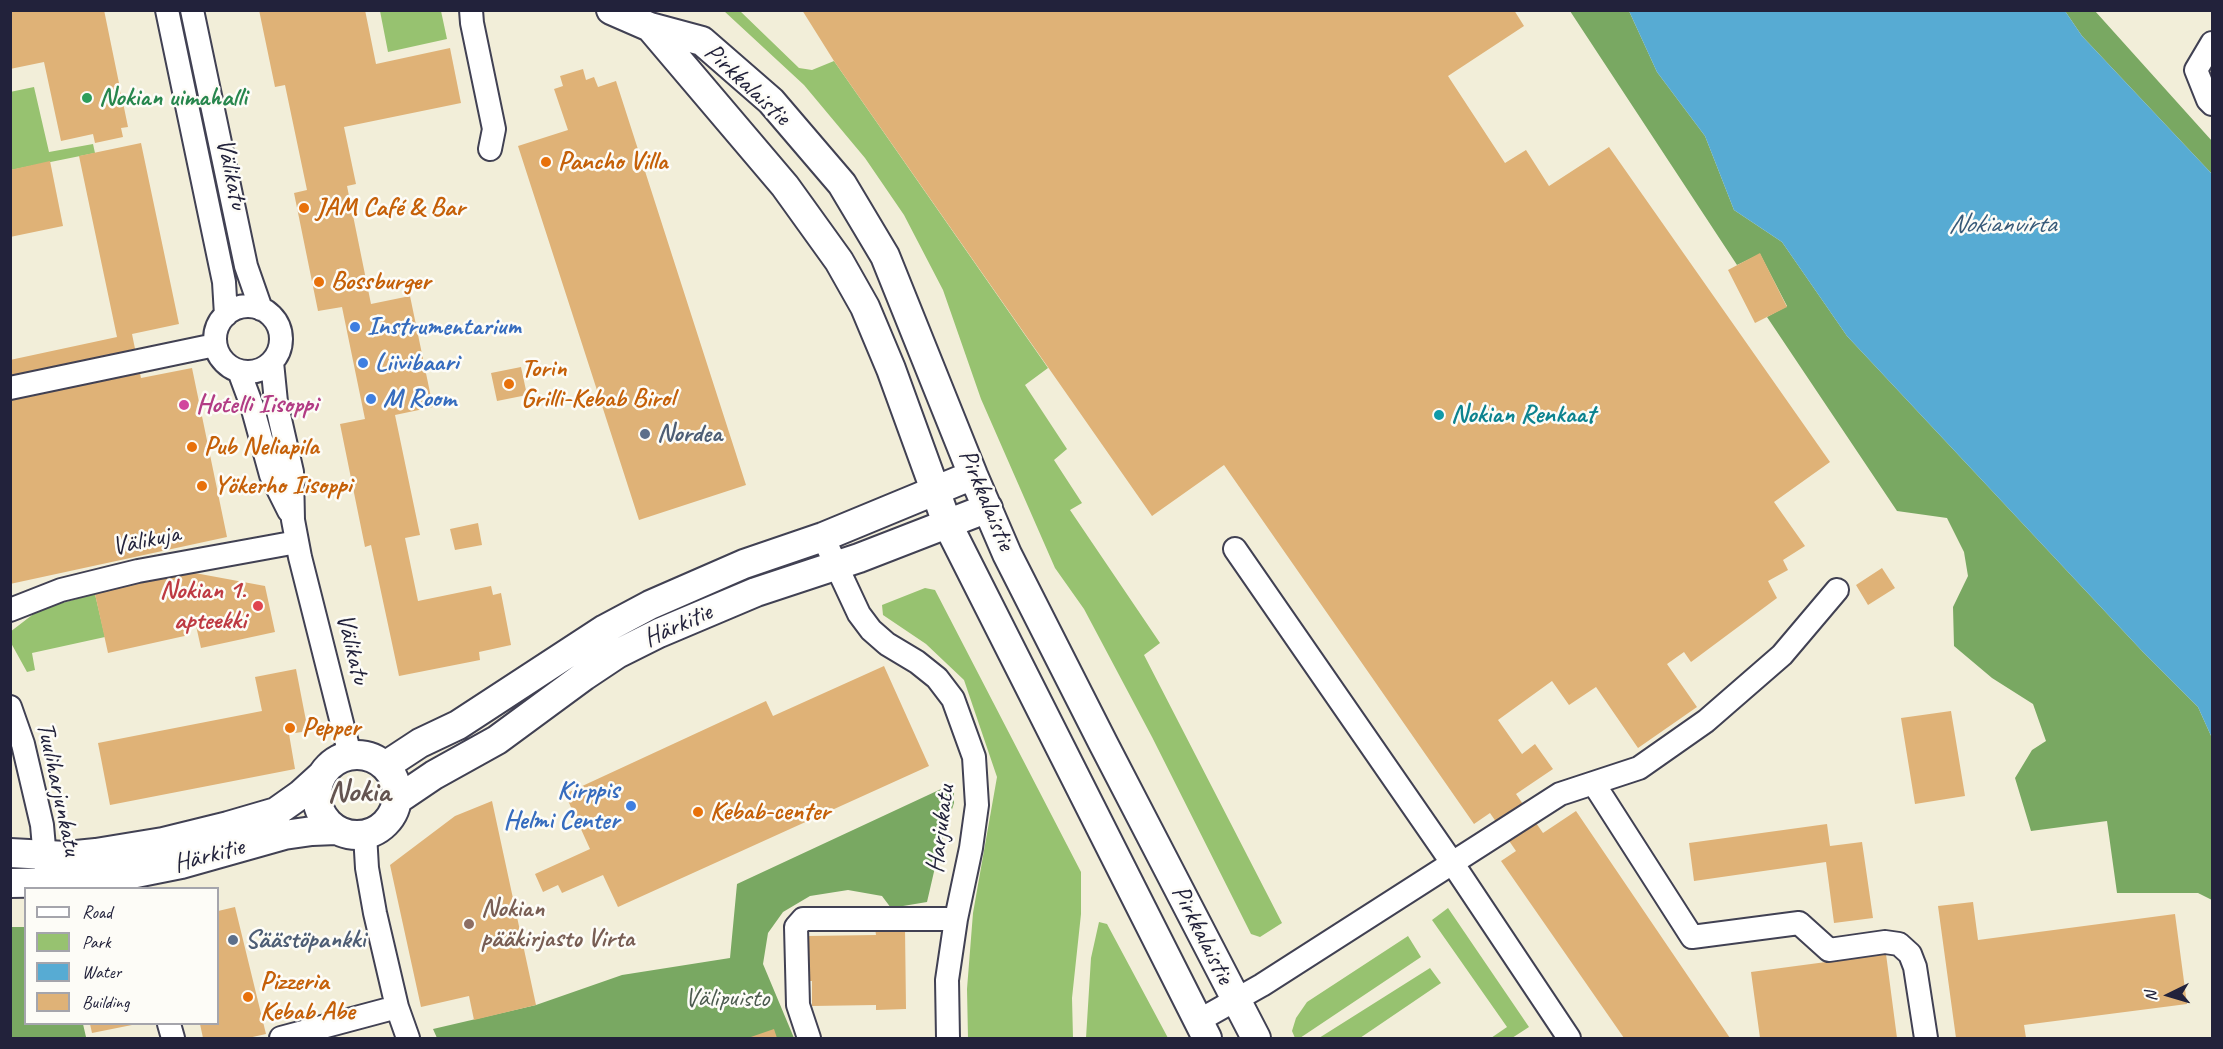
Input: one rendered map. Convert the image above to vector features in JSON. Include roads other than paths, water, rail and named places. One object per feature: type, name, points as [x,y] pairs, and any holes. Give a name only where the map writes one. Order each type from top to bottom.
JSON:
[{"type":"main road","points":[[611,10],[653,19]]},
{"type":"main road","name":"Pirkkalaistie","points":[[653,19],[702,41],[771,101],[842,184],[885,256],[1007,554],[1256,1038]]},
{"type":"main road","name":"Pirkkalaistie","points":[[653,19],[785,186],[839,261],[865,307],[891,369],[947,524],[1202,1030]]},
{"type":"main road","name":"Härkitie","points":[[385,766],[420,743],[458,725],[605,629],[641,610],[744,564],[824,537],[973,475]]},
{"type":"main road","name":"Härkitie","points":[[397,800],[434,775],[497,740],[617,654],[659,633],[756,592],[859,558],[988,508]]},
{"type":"main road","points":[[364,754],[385,766],[393,775],[397,787],[394,812],[387,822],[377,830],[365,834],[356,835],[336,830],[321,813],[317,800],[322,775],[339,758],[350,755],[364,754]]},
{"type":"main road","name":"Härkitie","points":[[10,853],[45,855],[96,853],[163,842],[228,826],[276,812],[322,775]]},
{"type":"main road","name":"Härkitie","points":[[10,883],[128,882],[181,864],[284,835],[336,830]]},
{"type":"street","name":"Välikatu","points":[[167,10],[224,282],[226,315]]},
{"type":"street","name":"Välikatu","points":[[192,10],[246,266],[261,309]]},
{"type":"street","points":[[471,10],[494,129],[489,149]]},
{"type":"street","points":[[2212,43],[2196,70],[2208,100],[2212,104]]},
{"type":"street","points":[[242,308],[261,309],[271,316],[278,326],[281,339],[279,351],[272,362],[257,371],[239,371],[228,366],[220,357],[215,345],[219,324],[226,315],[242,308]]},
{"type":"street","points":[[10,388],[215,345]]},
{"type":"street","name":"Välikatu","points":[[272,362],[276,402],[292,472],[295,531],[322,650],[350,755]]},
{"type":"street","name":"Välikatu","points":[[239,371],[252,406],[271,475],[295,531]]},
{"type":"street","name":"Välikuja","points":[[10,610],[61,590],[295,531]]},
{"type":"street","name":"Harjukatu","points":[[824,537],[860,614],[871,630],[887,644],[931,673],[953,699],[974,757],[977,805],[947,980],[948,1038]]},
{"type":"street","points":[[1235,549],[1453,864],[1569,1038]]},
{"type":"street","points":[[1202,1030],[1236,1001],[1560,794],[1640,768],[1706,721],[1782,655],[1837,590]]},
{"type":"street","name":"Tuuliharjunkatu","points":[[10,707],[23,744],[42,825],[47,883]]},
{"type":"street","points":[[1594,784],[1692,937],[1800,923],[1829,950],[1885,942],[1899,944],[1910,954],[1915,967],[1926,1038]]},
{"type":"street","points":[[365,834],[375,913],[397,1007],[408,1038]]},
{"type":"street","points":[[809,1038],[798,1005],[796,927],[803,919],[956,919]]},
{"type":"street","points":[[281,1038],[397,1007]]},
{"type":"water","name":"Nokianvirta","points":[[1629,11],[2065,11],[2082,36],[2212,174],[2212,738],[2198,707],[2143,652],[1847,336],[1782,242],[1734,210],[1705,136],[1657,72]]},
{"type":"place","name":"Nokian uimahalli","points":[[87,98]]},
{"type":"place","name":"Pancho Villa","points":[[546,162]]},
{"type":"place","name":"JAM Café & Bar","points":[[304,208]]},
{"type":"place","name":"Bossburger","points":[[319,282]]},
{"type":"place","name":"Instrumentarium","points":[[355,327]]},
{"type":"place","name":"Liivibaari","points":[[363,363]]},
{"type":"place","name":"Torin Grilli-Kebab Birol","points":[[509,384]]},
{"type":"place","name":"M Room","points":[[371,399]]},
{"type":"place","name":"Hotelli Iisoppi","points":[[184,405]]},
{"type":"place","name":"Nokian Renkaat","points":[[1439,415]]},
{"type":"place","name":"Nordea","points":[[645,434]]},
{"type":"place","name":"Pub Neliapila","points":[[192,447]]},
{"type":"place","name":"Yökerho Iisoppi","points":[[202,486]]},
{"type":"place","name":"Nokian 1. apteekki","points":[[258,606]]},
{"type":"place","name":"Pepper","points":[[290,728]]},
{"type":"place","name":"Kirppis Helmi Center","points":[[631,806]]},
{"type":"place","name":"Kebab-center","points":[[698,812]]},
{"type":"place","name":"Nokian pääkirjasto Virta","points":[[469,924]]},
{"type":"place","name":"Säästöpankki","points":[[233,940]]},
{"type":"place","name":"Pizzeria Kebab Abe","points":[[248,997]]},
{"type":"district","name":"Nokia","points":[[359,793]]},
{"type":"park label","name":"Välipuisto","points":[[727,999]]}]
